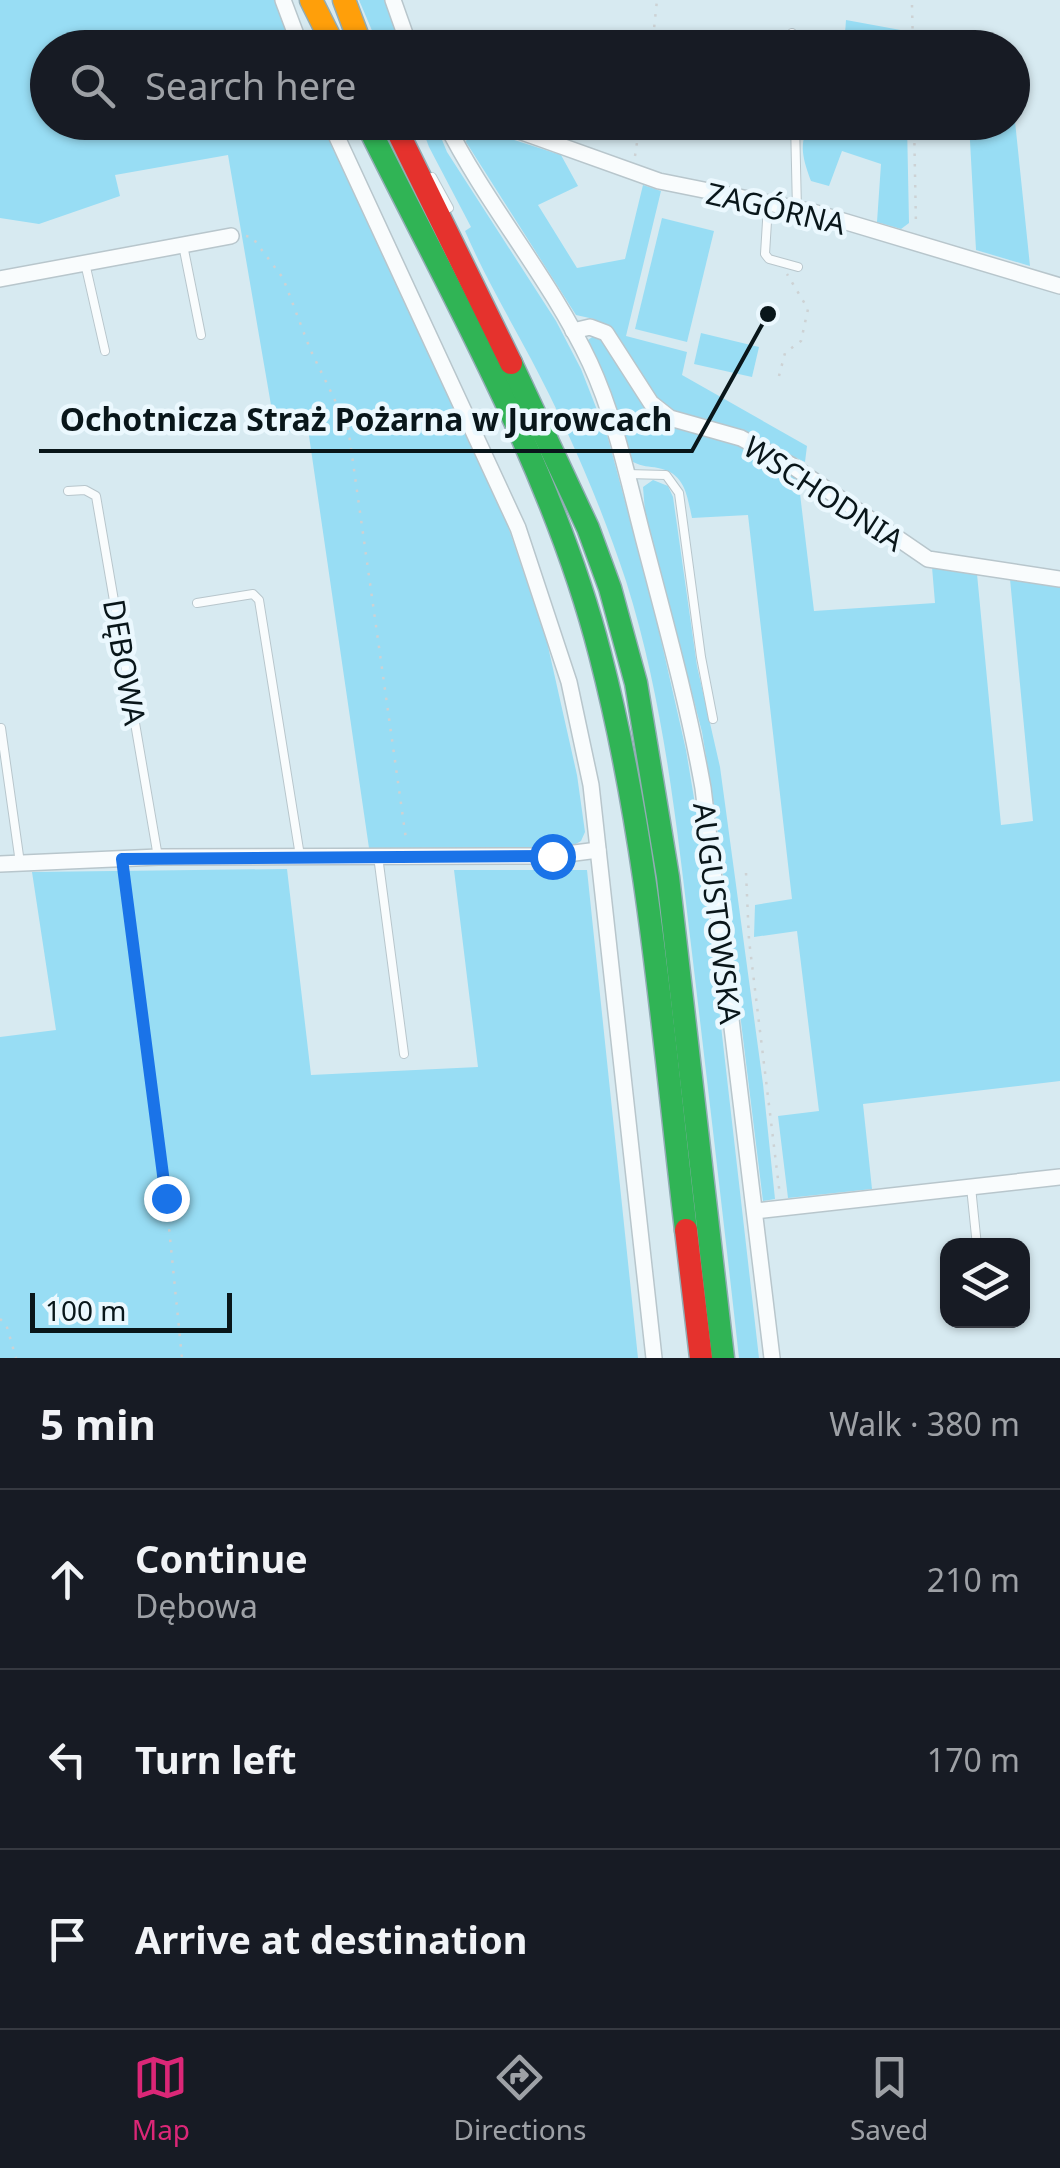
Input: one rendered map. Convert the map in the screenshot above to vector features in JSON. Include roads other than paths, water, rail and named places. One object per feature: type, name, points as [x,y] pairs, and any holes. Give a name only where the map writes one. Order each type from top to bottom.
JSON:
[{"type":"highway","points":[[314,0],[327,30]]},
{"type":"highway","points":[[344,0],[355,30]]},
{"type":"highway","points":[[375,140],[529,454],[563,540],[600,653],[642,857],[701,1358]]},
{"type":"highway","points":[[401,140],[565,470],[610,590],[636,680],[668,869],[723,1358]]},
{"type":"street","points":[[283,0],[294,30]]},
{"type":"street","points":[[393,0],[404,30]]},
{"type":"street","points":[[338,140],[518,528],[569,682],[591,785],[654,1358]]},
{"type":"street","name":"AUGUSTOWSKA","points":[[458,140],[473,174],[591,365],[627,474],[691,723],[703,788],[772,1358]]},
{"type":"street","name":"ZAGÓRNA","points":[[544,140],[632,172],[797,210],[1060,286]]},
{"type":"street","points":[[0,280],[231,236]]},
{"type":"street","name":"WSCHODNIA","points":[[573,331],[590,327],[606,333],[651,403],[670,418],[742,438],[792,465],[928,558],[1060,579]]},
{"type":"street","points":[[0,864],[158,858],[552,856],[598,850]]},
{"type":"street","points":[[754,1211],[1060,1177]]},
{"type":"lane","points":[[795,140],[797,210]]},
{"type":"lane","points":[[407,154],[421,163],[438,185],[451,215]]},
{"type":"lane","points":[[768,204],[766,254],[769,259],[798,266]]},
{"type":"lane","points":[[458,230],[469,280]]},
{"type":"lane","points":[[183,245],[201,335]]},
{"type":"lane","points":[[85,263],[104,351]]},
{"type":"lane","points":[[627,474],[666,476],[679,493],[701,656],[714,719]]},
{"type":"lane","name":"DĘBOWA","points":[[68,490],[85,490],[96,496],[158,858]]},
{"type":"lane","points":[[197,603],[253,594],[260,600],[300,857]]},
{"type":"lane","points":[[1,728],[20,863]]},
{"type":"lane","points":[[378,856],[404,1054]]},
{"type":"lane","points":[[970,1187],[976,1238]]},
{"type":"place","name":"Ochotnicza Straż Pożarna w Jurowcach","points":[[768,314]]}]
